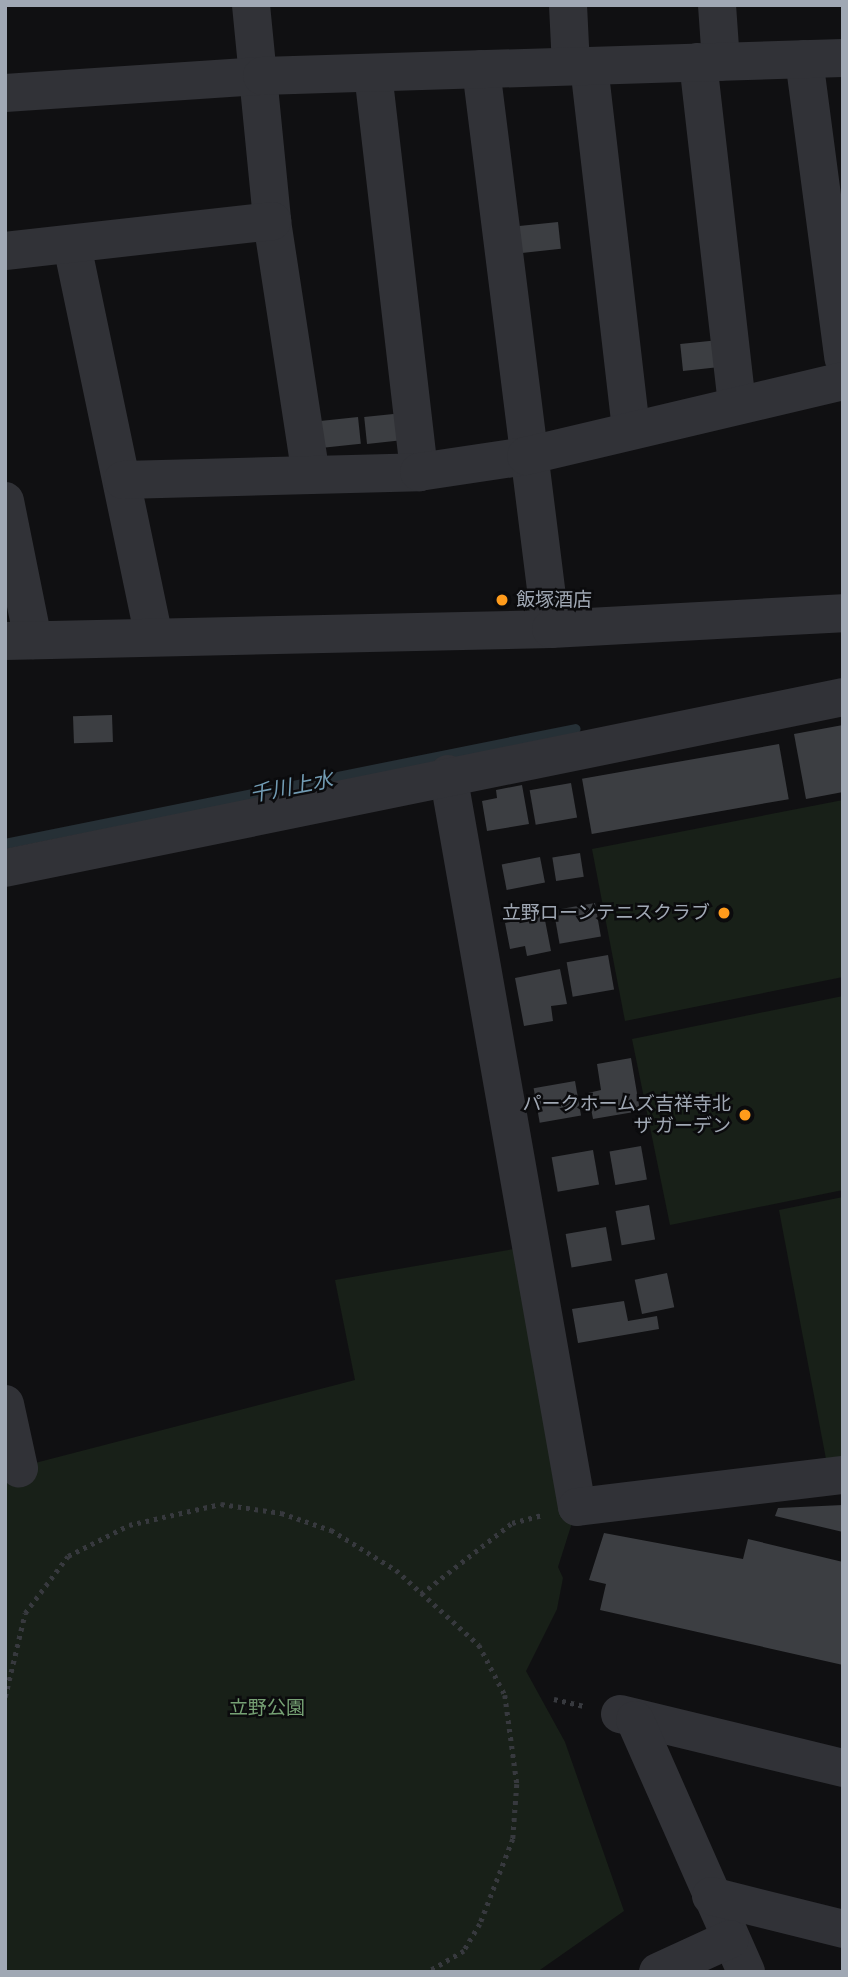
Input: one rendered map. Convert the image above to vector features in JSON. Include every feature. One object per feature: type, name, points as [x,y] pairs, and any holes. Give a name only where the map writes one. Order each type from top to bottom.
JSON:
[{"type":"street","points":[[251,5],[262,76],[272,221],[311,475]]},
{"type":"street","points":[[568,5],[580,66],[631,430]]},
{"type":"street","points":[[717,5],[710,62],[737,404]]},
{"type":"street","points":[[5,93],[262,76],[843,58]]},
{"type":"street","points":[[804,59],[843,357]]},
{"type":"street","points":[[481,69],[526,456],[551,629]]},
{"type":"street","points":[[373,72],[419,472]]},
{"type":"street","points":[[5,251],[272,221]]},
{"type":"street","points":[[72,245],[123,480],[153,638]]},
{"type":"street","points":[[123,480],[419,472],[526,456],[843,381]]},
{"type":"street","points":[[5,501],[19,641],[551,629],[843,613]]},
{"type":"street","points":[[5,868],[448,774],[843,697]]},
{"type":"street","points":[[448,774],[577,1507],[843,1475]]},
{"type":"street","points":[[5,1404],[19,1468]]},
{"type":"street","points":[[657,1972],[738,1955],[627,1717],[843,1768]]},
{"type":"street","points":[[711,1896],[843,1929]]},
{"type":"path","points":[[5,1697],[25,1613],[68,1556],[167,1513],[221,1504],[281,1513],[331,1530],[396,1570],[479,1645],[505,1695],[517,1784],[513,1839],[480,1924],[464,1951],[428,1972]]},
{"type":"path","points":[[421,1594],[512,1523],[577,1507]]},
{"type":"green space","name":"立野ローンテニスクラブ","points":[[843,800],[843,977],[625,1021],[592,849]]},
{"type":"green space","name":"パークホームズ吉祥寺北 ザ ガーデン","points":[[843,996],[843,1190],[670,1225],[632,1039]]},
{"type":"green space","points":[[843,1197],[843,1457],[826,1459],[779,1210]]},
{"type":"green space","name":"立野公園","points":[[531,1246],[577,1507],[558,1567],[563,1578],[557,1609],[526,1671],[565,1742],[624,1911],[537,1972],[5,1972],[5,1458],[8,1470],[355,1380],[335,1280]]},
{"type":"building","points":[[558,222],[561,249],[522,253],[519,226]]},
{"type":"building","points":[[719,340],[722,367],[683,371],[680,344]]},
{"type":"building","points":[[403,413],[406,440],[367,444],[364,417]]},
{"type":"building","points":[[358,417],[361,444],[323,448],[320,421]]},
{"type":"building","points":[[112,715],[113,742],[74,743],[73,716]]},
{"type":"building","points":[[843,725],[843,792],[806,799],[794,734]]},
{"type":"building","points":[[779,744],[789,799],[592,834],[582,779]]},
{"type":"building","points":[[571,783],[577,817],[536,825],[530,790]]},
{"type":"building","points":[[522,785],[529,824],[487,831],[482,801],[497,798],[496,790]]},
{"type":"building","points":[[580,853],[584,877],[556,881],[552,857]]},
{"type":"building","points":[[540,857],[545,883],[507,890],[502,864]]},
{"type":"building","points":[[595,903],[601,936],[560,944],[554,910]]},
{"type":"building","points":[[544,915],[551,951],[527,956],[525,946],[510,949],[505,923]]},
{"type":"building","points":[[608,955],[614,989],[573,997],[567,962]]},
{"type":"building","points":[[560,969],[567,1004],[551,1006],[553,1021],[524,1026],[515,978]]},
{"type":"building","points":[[631,1058],[640,1111],[593,1119],[588,1093],[601,1090],[597,1064]]},
{"type":"building","points":[[575,1081],[581,1115],[540,1123],[534,1088]]},
{"type":"building","points":[[641,1146],[647,1179],[615,1185],[609,1152]]},
{"type":"building","points":[[593,1150],[599,1184],[558,1192],[552,1157]]},
{"type":"building","points":[[649,1205],[655,1239],[622,1245],[616,1211]]},
{"type":"building","points":[[606,1227],[612,1260],[572,1268],[566,1234]]},
{"type":"building","points":[[667,1273],[674,1307],[642,1314],[635,1280]]},
{"type":"building","points":[[624,1301],[628,1321],[657,1316],[659,1329],[578,1343],[572,1309]]},
{"type":"building","points":[[843,1505],[843,1532],[775,1516],[778,1508]]},
{"type":"building","points":[[604,1533],[743,1559],[748,1539],[843,1562],[843,1665],[600,1610],[606,1584],[589,1580]]},
{"type":"waterway","name":"千川上水","points":[[5,844],[576,729]]},
{"type":"place","name":"飯塚酒店","points":[[502,600]]},
{"type":"place","name":"立野ローンテニスクラブ","points":[[724,913]]},
{"type":"place","name":"パークホームズ吉祥寺北 ザ ガーデン","points":[[745,1115]]}]
